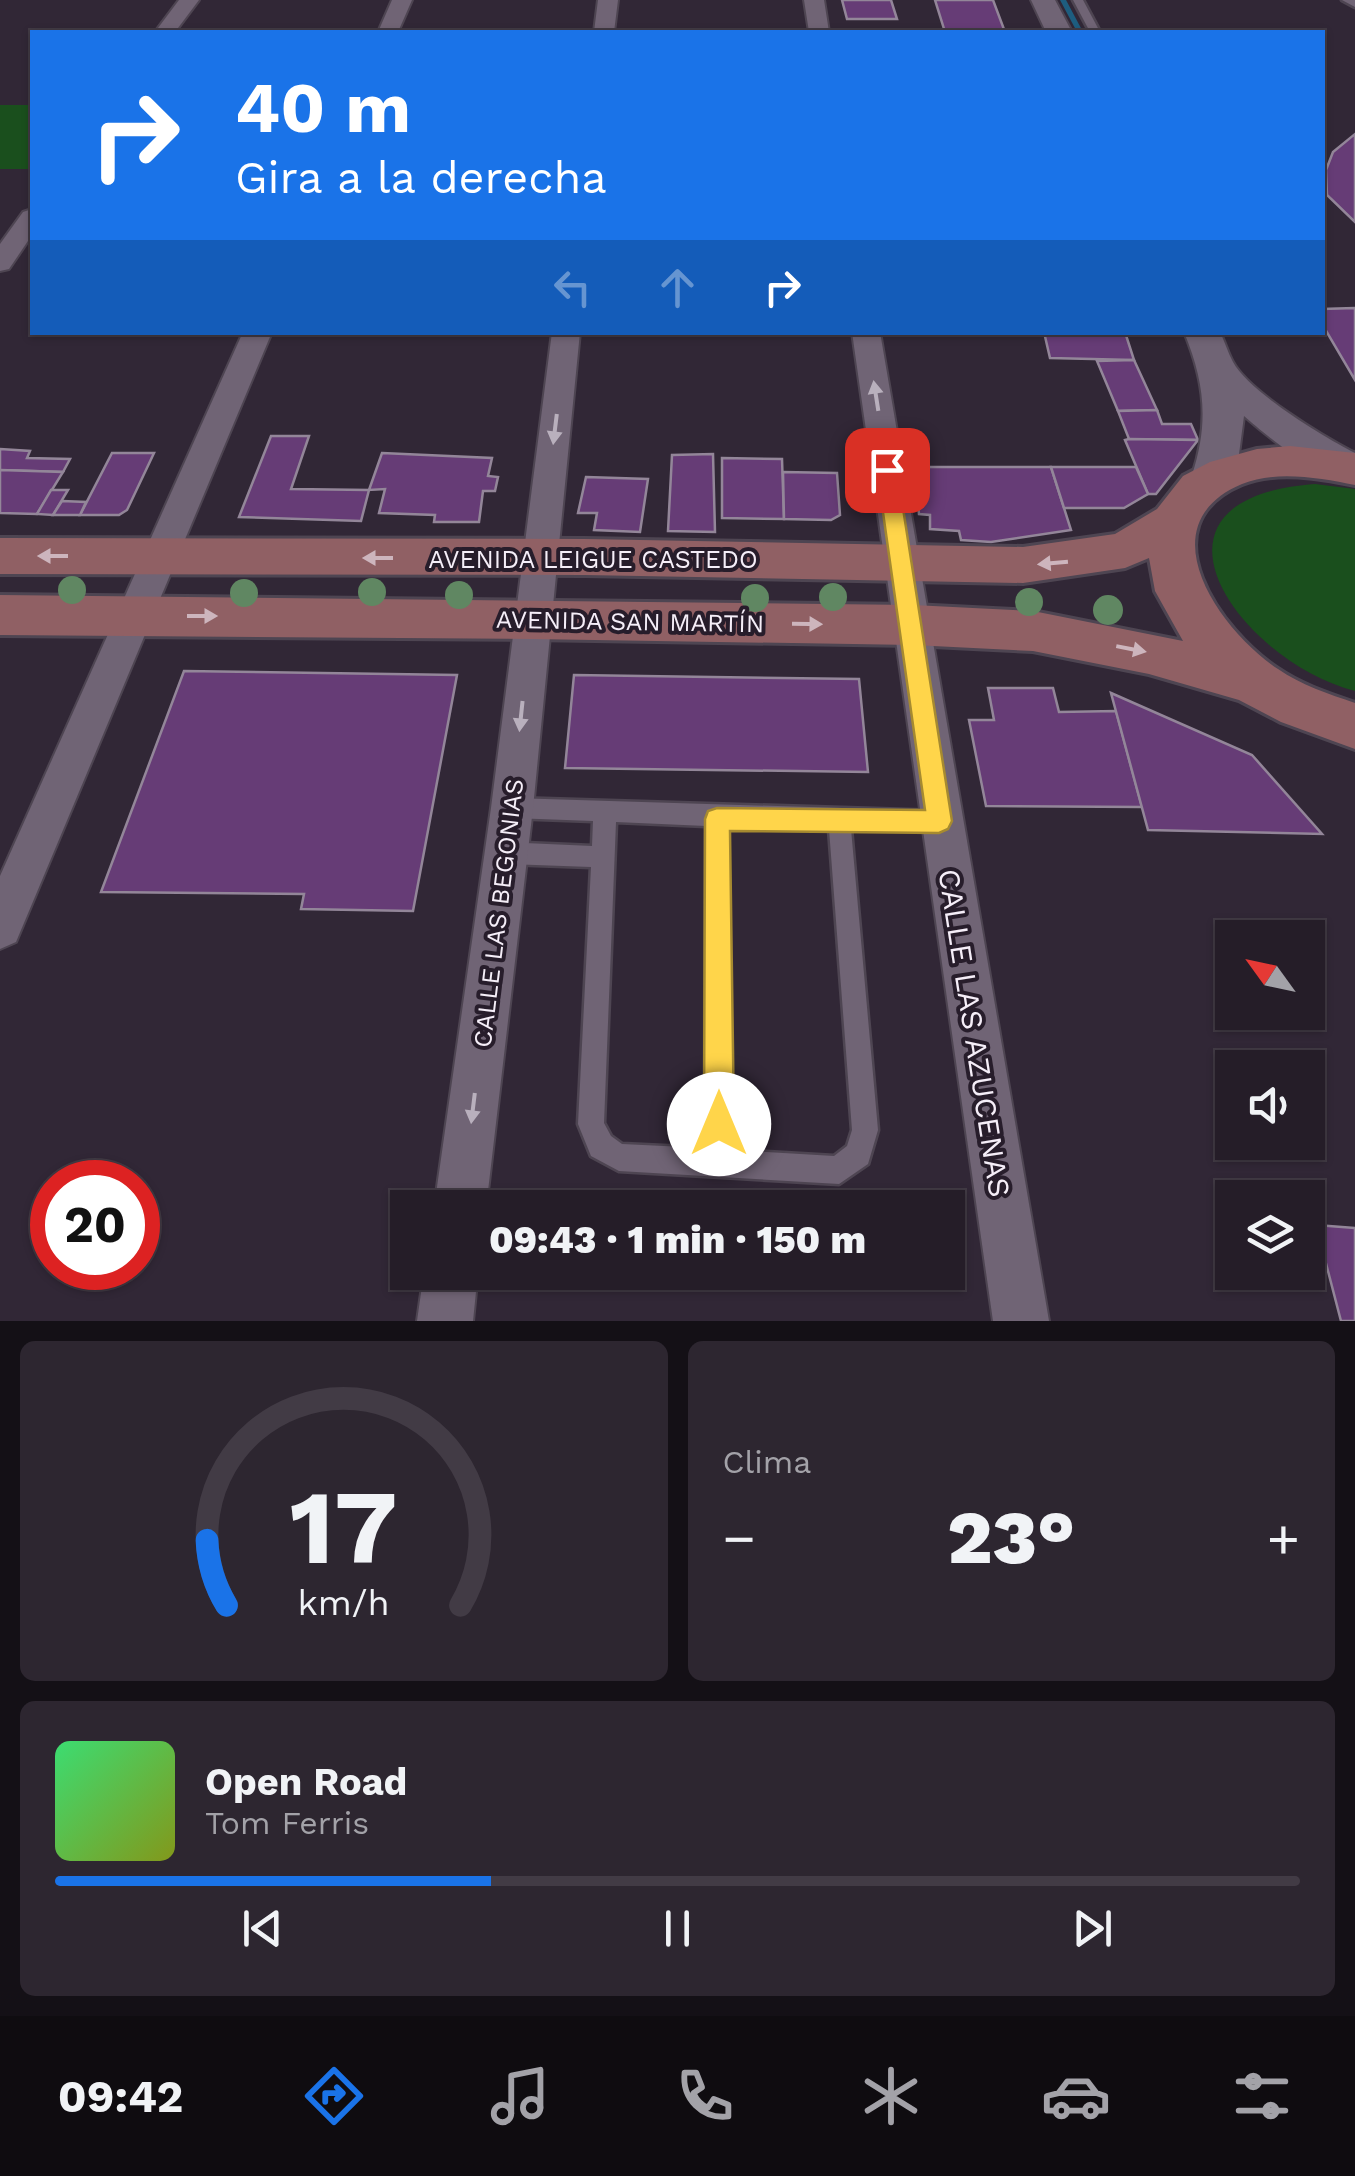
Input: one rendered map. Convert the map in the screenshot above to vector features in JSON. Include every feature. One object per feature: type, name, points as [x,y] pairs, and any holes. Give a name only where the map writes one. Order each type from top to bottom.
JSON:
[{"type":"main road","points":[[1254,682],[1190,609],[1175,577],[1171,547],[1176,520],[1193,494],[1213,476],[1278,460],[1352,468]]},
{"type":"main road","name":"AVENIDA LEIGUE CASTEDO","points":[[0,556],[1023,565],[1078,560],[1125,550],[1176,520]]},
{"type":"main road","name":"AVENIDA SAN MARTÍN","points":[[0,614],[913,625],[1033,631],[1149,653],[1254,682],[1355,726]]},
{"type":"street","points":[[166,30],[188,0]]},
{"type":"street","points":[[389,30],[402,0]]},
{"type":"street","points":[[604,30],[608,0]]},
{"type":"street","points":[[814,0],[819,30]]},
{"type":"street","points":[[1043,0],[1058,30]]},
{"type":"street","points":[[0,263],[30,220]]},
{"type":"street","points":[[0,927],[257,335]]},
{"type":"street","name":"CALLE LAS BEGONIAS","points":[[462,1190],[512,808],[566,335]]},
{"type":"street","name":"CALLE LAS AZUCENAS","points":[[866,335],[913,625],[939,821],[1021,1321]]},
{"type":"street","points":[[1203,335],[1220,374],[1226,420],[1213,476]]},
{"type":"street","points":[[1220,374],[1269,420],[1306,446],[1352,468]]},
{"type":"street","points":[[445,1321],[449,1290]]},
{"type":"lane","points":[[1078,0],[1094,30]]},
{"type":"lane","points":[[1346,0],[1355,4]]},
{"type":"lane","points":[[512,808],[717,819],[939,821]]},
{"type":"lane","points":[[606,812],[590,1124],[601,1146],[619,1156],[840,1170],[858,1154],[865,1130],[839,819]]},
{"type":"lane","points":[[717,819],[719,1162]]},
{"type":"lane","points":[[506,853],[602,857]]},
{"type":"green space","points":[[0,105],[30,105],[30,169],[0,169]]},
{"type":"green space","points":[[1315,484],[1355,489],[1355,691],[1312,674],[1273,648],[1240,616],[1219,581],[1212,548],[1224,518],[1257,496]]},
{"type":"building","points":[[842,0],[891,0],[897,19],[847,19]]},
{"type":"building","points":[[935,0],[993,0],[1004,30],[944,30]]},
{"type":"building","points":[[1355,134],[1355,222],[1327,195],[1326,170],[1333,152]]},
{"type":"building","points":[[1355,308],[1355,380],[1325,329],[1325,309]]},
{"type":"building","points":[[1045,335],[1126,335],[1134,360],[1050,358]]},
{"type":"building","points":[[1134,360],[1157,410],[1118,411],[1097,361]]},
{"type":"building","points":[[1157,410],[1162,424],[1191,424],[1198,440],[1129,439],[1118,411]]},
{"type":"building","points":[[271,436],[309,436],[291,489],[369,490],[361,521],[239,517]]},
{"type":"building","points":[[1125,440],[1198,440],[1156,494],[1148,494]]},
{"type":"building","points":[[0,449],[30,451],[27,458],[70,459],[63,472],[0,470]]},
{"type":"building","points":[[112,453],[154,453],[127,510],[119,515],[80,515]]},
{"type":"building","points":[[382,453],[492,458],[488,476],[498,477],[495,491],[483,491],[479,522],[434,522],[435,515],[379,513],[385,489],[369,490]]},
{"type":"building","points":[[713,454],[715,532],[668,531],[672,455]]},
{"type":"building","points":[[722,458],[782,459],[784,519],[722,518]]},
{"type":"building","points":[[915,467],[1051,467],[1071,530],[991,542],[961,540],[959,531],[930,529],[930,515],[919,514]]},
{"type":"building","points":[[1051,467],[1136,467],[1148,494],[1124,508],[1064,508]]},
{"type":"building","points":[[0,470],[63,472],[37,514],[0,513]]},
{"type":"building","points":[[783,472],[837,473],[840,515],[831,520],[784,519]]},
{"type":"building","points":[[586,477],[648,479],[640,532],[594,530],[597,513],[578,513]]},
{"type":"building","points":[[51,490],[68,490],[53,515],[37,514]]},
{"type":"building","points":[[62,501],[86,502],[80,515],[53,515]]},
{"type":"building","points":[[184,671],[457,675],[413,911],[301,909],[304,894],[101,892]]},
{"type":"building","points":[[574,675],[859,679],[868,772],[565,768]]},
{"type":"building","points":[[988,688],[1053,688],[1059,712],[1116,711],[1142,807],[986,806],[969,720],[994,720]]},
{"type":"building","points":[[1111,693],[1252,755],[1322,834],[1148,830]]},
{"type":"building","points":[[1325,1226],[1355,1228],[1355,1321],[1341,1321],[1325,1260]]},
{"type":"waterway","points":[[1063,0],[1079,30]]},
{"type":"route","points":[[719,1124],[717,819],[939,821],[913,625],[887,470]]}]
